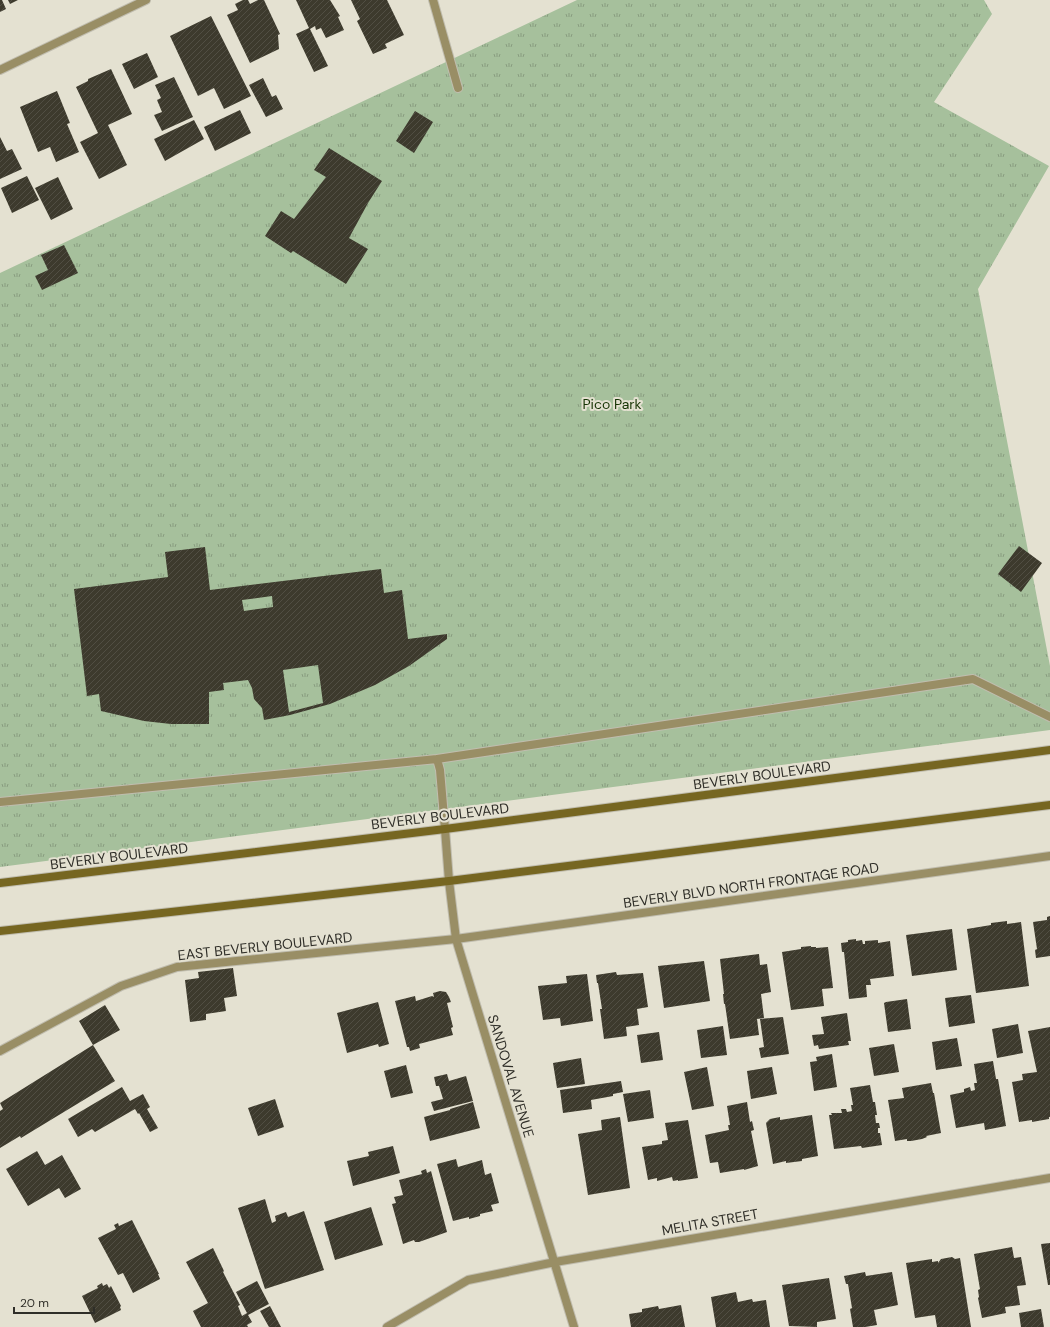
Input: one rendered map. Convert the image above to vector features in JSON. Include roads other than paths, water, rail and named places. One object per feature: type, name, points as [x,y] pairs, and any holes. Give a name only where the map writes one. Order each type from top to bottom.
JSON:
[{"type":"main road","name":"BEVERLY BOULEVARD","points":[[0,883],[445,829],[1050,750]]},
{"type":"main road","points":[[0,931],[449,881],[1050,805]]},
{"type":"street","points":[[0,70],[146,0]]},
{"type":"street","points":[[433,0],[458,88]]},
{"type":"street","points":[[0,802],[437,759],[973,679],[1050,718]]},
{"type":"street","name":"SANDOVAL AVENUE","points":[[437,759],[440,770],[449,881],[456,939],[574,1327]]},
{"type":"street","name":"BEVERLY BLVD NORTH FRONTAGE ROAD","points":[[456,939],[1050,856]]},
{"type":"street","name":"EAST BEVERLY BOULEVARD","points":[[0,1051],[121,986],[177,967],[456,939]]},
{"type":"street","name":"MELITA STREET","points":[[387,1327],[468,1280],[555,1262],[1050,1178]]},
{"type":"park label","name":"Pico Park","points":[[612,404]]}]
